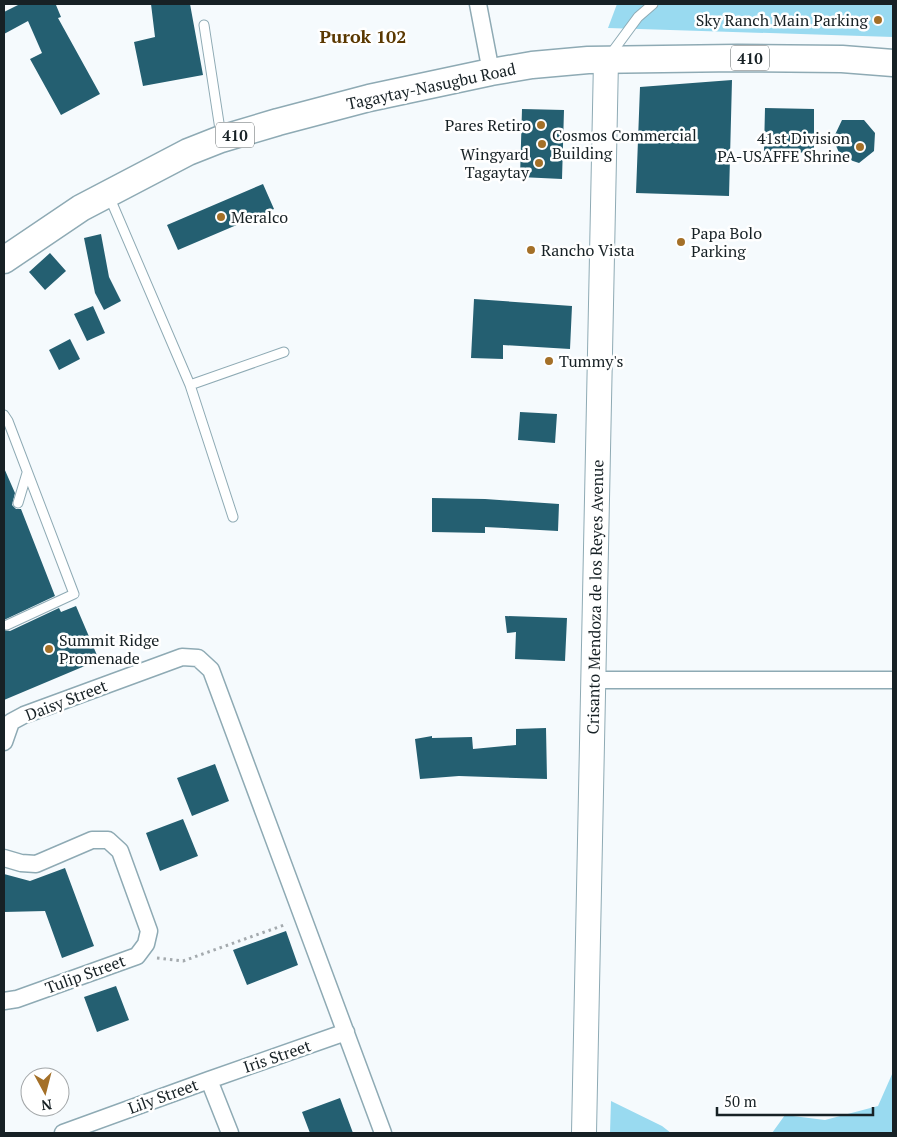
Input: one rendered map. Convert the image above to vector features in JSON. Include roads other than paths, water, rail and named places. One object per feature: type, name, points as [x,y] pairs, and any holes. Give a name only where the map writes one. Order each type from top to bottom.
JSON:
[{"type":"main road","name":"Tagaytay-Nasugbu Road","points":[[4,260],[81,208],[188,152],[221,139],[369,98],[532,65],[606,60],[823,58],[893,63]]},
{"type":"main road","name":"Crisanto Mendoza de los Reyes Avenue","points":[[584,1133],[606,60]]},
{"type":"street","points":[[478,4],[491,72]]},
{"type":"street","name":"Daisy Street","points":[[4,742],[11,722],[24,715],[182,657],[198,658],[211,670],[346,1032]]},
{"type":"street","points":[[593,680],[893,680]]},
{"type":"street","name":"Tulip Street","points":[[4,858],[21,863],[36,864],[92,840],[108,840],[120,851],[149,932],[146,944],[137,956],[17,999],[4,1001]]},
{"type":"street","points":[[346,1032],[383,1133]]},
{"type":"street","name":"Iris Street","points":[[209,1080],[346,1032]]},
{"type":"street","name":"Lily Street","points":[[63,1133],[209,1080],[230,1133]]},
{"type":"lane","points":[[606,60],[638,17],[653,4]]},
{"type":"lane","points":[[204,25],[221,139]]},
{"type":"lane","points":[[108,194],[190,385],[233,517]]},
{"type":"lane","points":[[190,385],[284,352]]},
{"type":"lane","points":[[4,415],[8,421],[74,594],[7,625]]},
{"type":"lane","points":[[18,503],[27,472]]},
{"type":"place","name":"Sky Ranch Main Parking","points":[[878,20]]},
{"type":"place","name":"Pares Retiro","points":[[541,125]]},
{"type":"place","name":"Cosmos Commercial Building","points":[[542,144]]},
{"type":"place","name":"41st Division PA-USAFFE Shrine","points":[[860,147]]},
{"type":"place","name":"Wingyard Tagaytay","points":[[539,163]]},
{"type":"place","name":"Meralco","points":[[221,217]]},
{"type":"place","name":"Papa Bolo Parking","points":[[681,242]]},
{"type":"place","name":"Rancho Vista","points":[[531,250]]},
{"type":"place","name":"Tummy's","points":[[549,361]]},
{"type":"place","name":"Summit Ridge Promenade","points":[[49,649]]},
{"type":"district","name":"Purok 102","points":[[363,36]]}]
